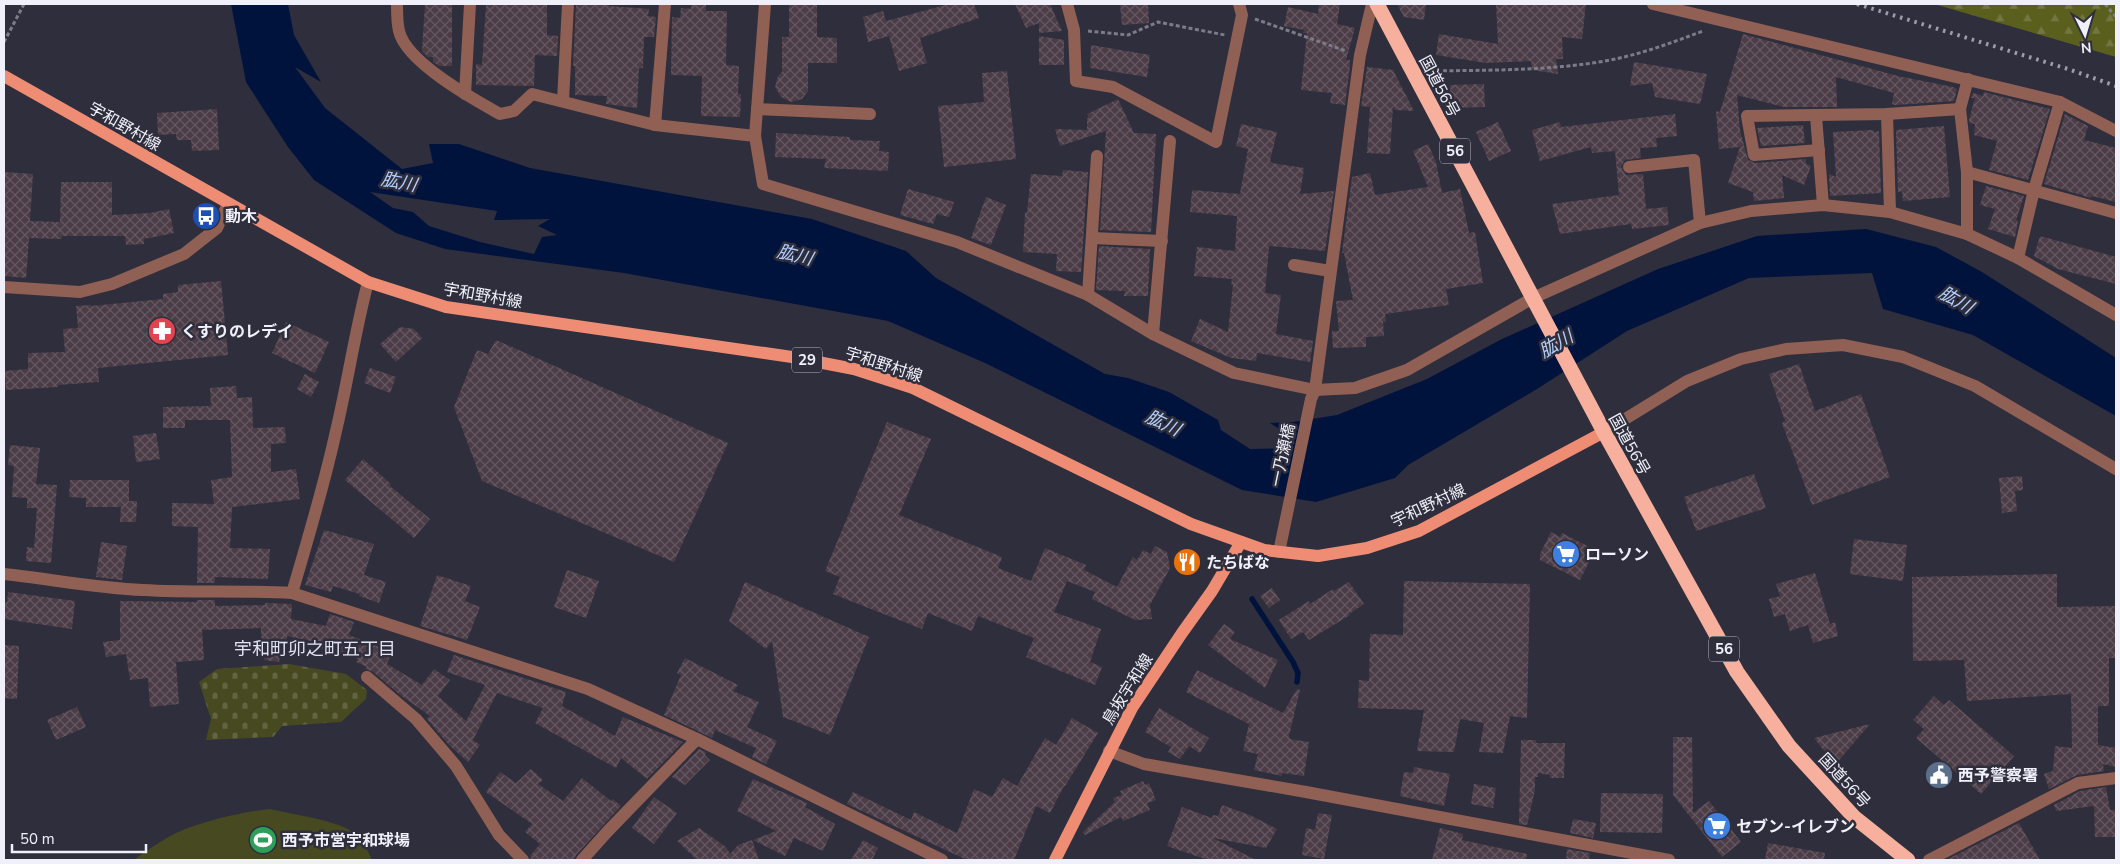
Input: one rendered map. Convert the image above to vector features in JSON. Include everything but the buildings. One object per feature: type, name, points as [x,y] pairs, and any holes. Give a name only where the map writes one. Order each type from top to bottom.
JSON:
[{"type":"highway","name":"国道56号","points":[[1377,4],[1604,432],[1737,672],[1790,746],[1854,817],[1908,860]]},
{"type":"main road","name":"宇和野村線","points":[[4,76],[368,282],[446,307],[792,357],[854,369],[913,388],[1191,524],[1264,550],[1318,556],[1367,548],[1419,531],[1604,432]]},
{"type":"main road","name":"鳥坂宇和線","points":[[1055,860],[1132,708],[1182,632],[1212,591],[1241,542]]},
{"type":"street","points":[[397,4],[399,32],[416,58],[465,94],[500,114],[514,111],[532,94],[655,125],[755,136]]},
{"type":"street","points":[[465,94],[470,4]]},
{"type":"street","points":[[562,101],[568,4]]},
{"type":"street","points":[[655,125],[665,4]]},
{"type":"street","points":[[764,4],[755,136],[763,184],[957,242],[1088,295],[1154,334],[1234,374],[1313,394],[1355,388],[1408,370],[1533,298],[1700,223],[1751,211],[1823,205],[1890,212],[1967,234],[2018,258],[2116,315]]},
{"type":"street","points":[[1067,4],[1074,30],[1076,81],[1113,87],[1216,142],[1237,37],[1240,9]]},
{"type":"street","name":"一乃瀬橋","points":[[1279,552],[1313,394],[1360,56],[1372,4]]},
{"type":"street","points":[[1653,4],[2060,102],[2116,131]]},
{"type":"street","points":[[1967,234],[1967,172],[1960,109],[1968,79]]},
{"type":"street","points":[[2018,258],[2034,190],[2060,102]]},
{"type":"street","points":[[757,109],[870,114]]},
{"type":"street","points":[[1819,150],[1754,155],[1747,116],[1887,114],[1960,109]]},
{"type":"street","points":[[1887,114],[1890,212]]},
{"type":"street","points":[[1816,116],[1823,205]]},
{"type":"street","points":[[1154,334],[1170,140]]},
{"type":"street","points":[[1088,295],[1097,156]]},
{"type":"street","points":[[1629,167],[1694,160],[1700,223]]},
{"type":"street","points":[[1967,172],[2116,213]]},
{"type":"street","points":[[4,287],[80,292],[112,284],[184,254],[217,228],[228,204]]},
{"type":"street","points":[[1092,238],[1162,241]]},
{"type":"street","points":[[1294,265],[1330,271]]},
{"type":"street","points":[[292,593],[312,528],[336,430],[360,309],[368,282]]},
{"type":"street","points":[[1604,432],[1687,381],[1741,358],[1786,349],[1844,345],[1903,356],[1975,386],[2116,469]]},
{"type":"street","points":[[4,574],[141,590],[196,593],[262,591],[292,593],[588,689],[697,739],[942,860]]},
{"type":"street","points":[[367,677],[416,719],[456,766],[499,835],[523,860]]},
{"type":"street","points":[[582,860],[697,739]]},
{"type":"street","points":[[1109,751],[1144,764],[1306,792],[1669,860]]},
{"type":"street","points":[[1929,860],[2078,783],[2116,778]]},
{"type":"path","points":[[4,42],[24,4]]},
{"type":"path","points":[[2105,4],[2116,17]]},
{"type":"path","points":[[1240,9],[1360,56]]},
{"type":"path","points":[[1074,30],[1128,35],[1158,22],[1237,37]]},
{"type":"path","points":[[1412,72],[1533,69],[1605,61],[1660,47],[1730,22]]},
{"type":"green space","points":[[1934,4],[2116,4],[2116,57]]},
{"type":"green space","points":[[289,664],[346,674],[367,690],[366,699],[341,722],[282,726],[273,737],[206,740],[211,719],[199,682],[217,669]]},
{"type":"green space","name":"西予市営宇和球場","points":[[270,809],[328,822],[349,829],[361,839],[372,860],[134,860],[183,830],[226,817]]},
{"type":"water","name":"肱川","points":[[231,4],[288,4],[294,35],[321,82],[295,67],[325,108],[402,169],[433,163],[429,144],[459,144],[530,168],[812,219],[906,251],[936,278],[1105,374],[1128,378],[1169,392],[1218,420],[1221,430],[1250,449],[1286,448],[1289,435],[1270,423],[1293,422],[1337,415],[1427,379],[1502,339],[1658,269],[1757,236],[1866,229],[1936,247],[1982,272],[2116,358],[2116,416],[1973,335],[1883,309],[1872,273],[1749,278],[1627,331],[1537,389],[1408,465],[1395,478],[1316,502],[1242,490],[985,363],[888,321],[624,273],[445,249],[396,233],[314,180],[288,147],[246,82]],"holes":[[[370,192],[497,211],[494,220],[550,219],[538,226],[557,235],[542,237],[534,254],[480,242],[429,226],[413,212],[393,208]]]},
{"type":"waterway","points":[[1252,599],[1293,662],[1298,673],[1297,682]]},
{"type":"railway","points":[[1857,4],[2068,69],[2116,86]]},
{"type":"place","name":"動木","points":[[206,216]]},
{"type":"place","name":"くすりのレデイ","points":[[162,331]]},
{"type":"place","name":"ローソン","points":[[1566,554]]},
{"type":"place","name":"たちばな","points":[[1187,562]]},
{"type":"place","name":"西予警察署","points":[[1939,775]]},
{"type":"place","name":"セブン-イレブン","points":[[1717,826]]},
{"type":"place","name":"西予市営宇和球場","points":[[263,840]]},
{"type":"district","name":"宇和町卯之町五丁目","points":[[315,649]]}]
